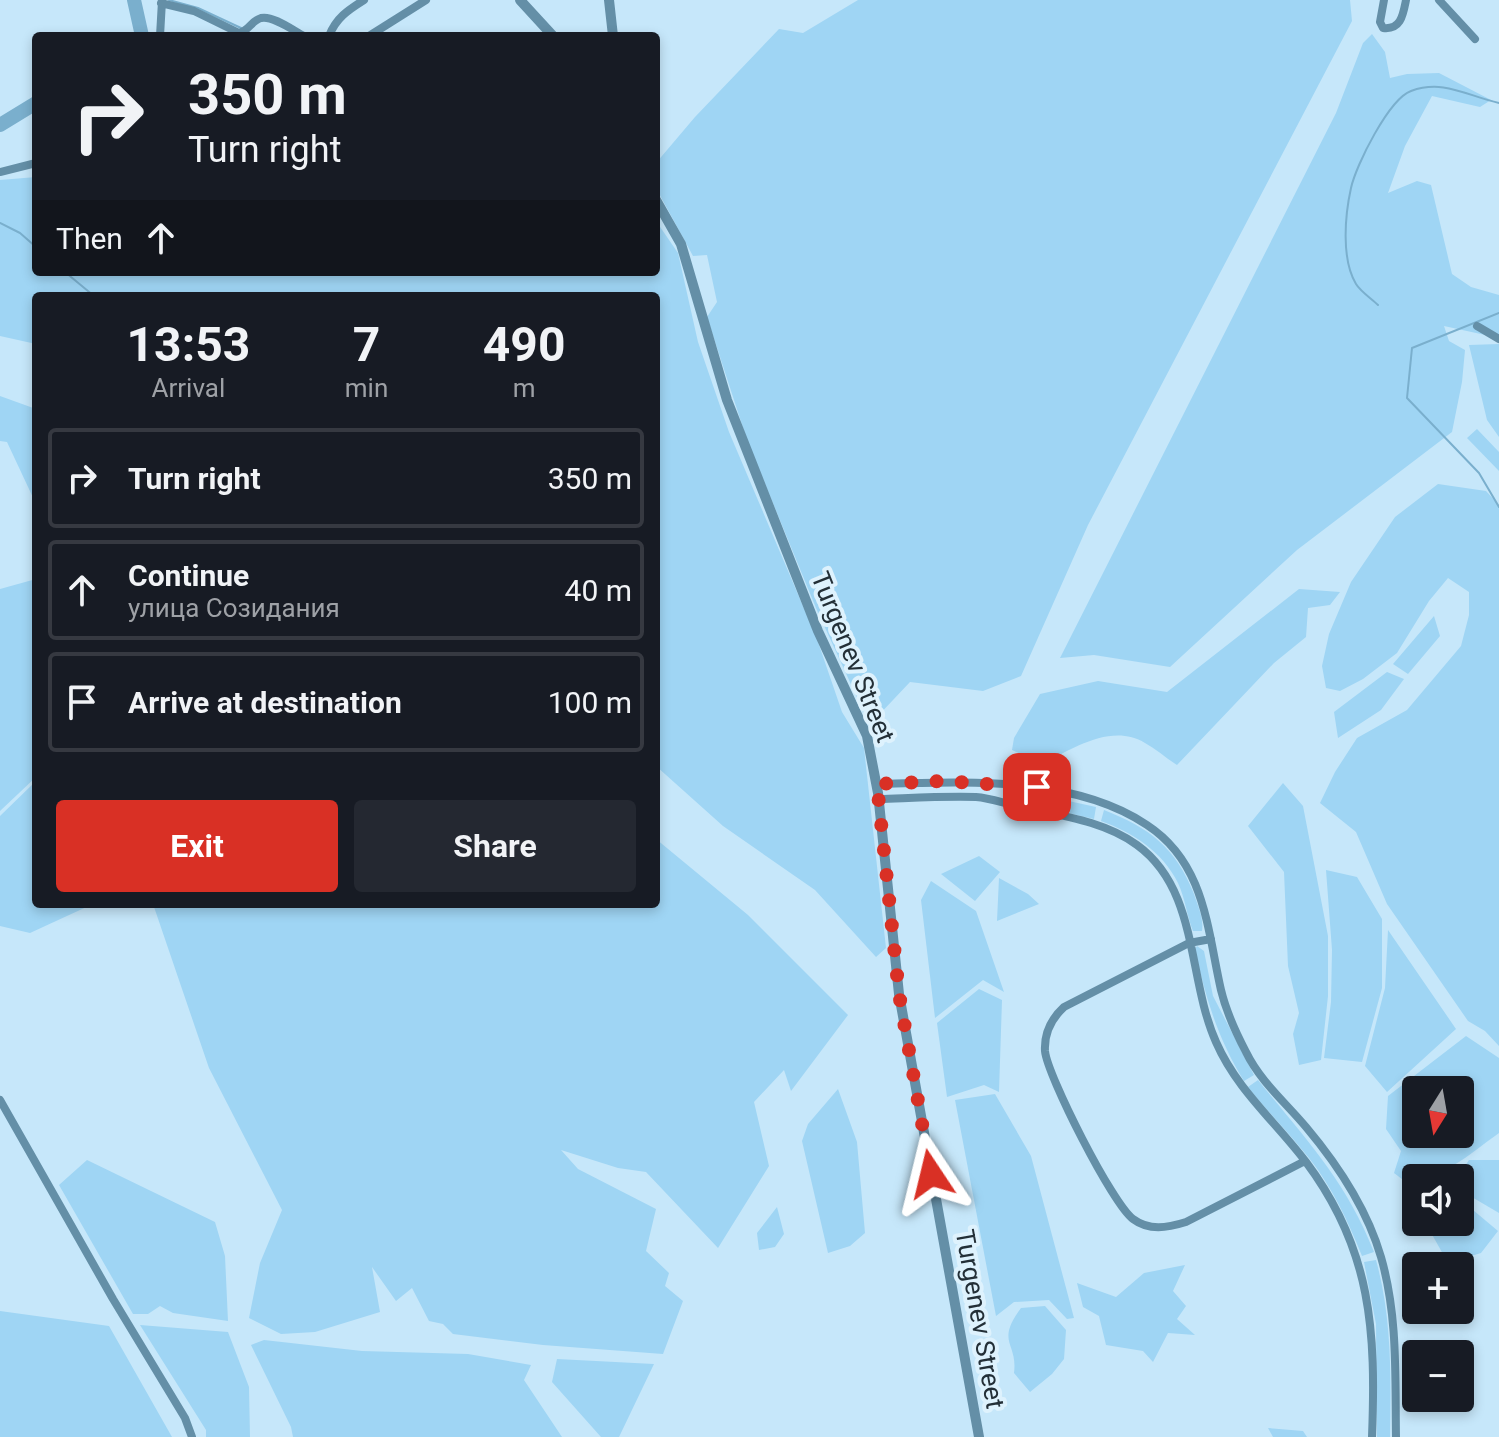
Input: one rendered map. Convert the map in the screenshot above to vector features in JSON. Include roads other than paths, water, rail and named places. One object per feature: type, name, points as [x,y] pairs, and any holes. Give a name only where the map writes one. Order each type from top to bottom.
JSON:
[{"type":"street","points":[[331,32],[346,11],[364,0]]},
{"type":"street","points":[[375,32],[426,0]]},
{"type":"street","points":[[520,0],[549,32]]},
{"type":"street","points":[[609,0],[613,32]]},
{"type":"street","points":[[1384,0],[1380,22],[1386,29],[1399,23],[1406,0]]},
{"type":"street","points":[[1439,0],[1475,39]]},
{"type":"street","points":[[160,32],[162,2],[194,11],[237,32]]},
{"type":"street","points":[[242,32],[266,18],[296,32]]},
{"type":"street","points":[[0,172],[32,164]]},
{"type":"street","name":"Turgenev Street","points":[[660,207],[681,244],[695,284],[727,400],[818,631],[867,736],[879,799],[899,994],[979,1437]]},
{"type":"street","points":[[1477,326],[1499,339]]},
{"type":"street","points":[[1011,805],[1005,794],[1007,787],[1013,783]]},
{"type":"street","points":[[877,784],[1013,783],[1103,803],[1159,833],[1178,852],[1192,874],[1203,902],[1222,993],[1246,1053],[1259,1075],[1305,1126],[1342,1175],[1366,1216],[1380,1254],[1390,1297],[1395,1343],[1396,1437]]},
{"type":"street","points":[[879,799],[979,797],[1096,825],[1135,843],[1155,861],[1173,887],[1182,909],[1206,1015],[1228,1066],[1241,1088],[1305,1161],[1345,1226],[1358,1261],[1372,1324],[1372,1437]]},
{"type":"street","points":[[1211,939],[1189,943],[1072,1002],[1057,1013],[1048,1029],[1045,1046],[1048,1067],[1114,1197],[1134,1220],[1149,1227],[1171,1227],[1305,1161]]},
{"type":"street","points":[[0,1100],[185,1418],[192,1437]]},
{"type":"waterway","points":[[134,0],[141,32]]},
{"type":"waterway","points":[[169,0],[198,8],[241,28]]},
{"type":"waterway","points":[[1378,305],[1356,284],[1346,250],[1351,188],[1359,164],[1375,134],[1393,106],[1411,91],[1445,88],[1499,103]]},
{"type":"waterway","points":[[0,125],[32,105]]},
{"type":"waterway","points":[[0,223],[32,244]]},
{"type":"waterway","points":[[70,276],[89,292]]},
{"type":"waterway","points":[[1499,313],[1412,348],[1407,398],[1479,473],[1499,507]]}]
